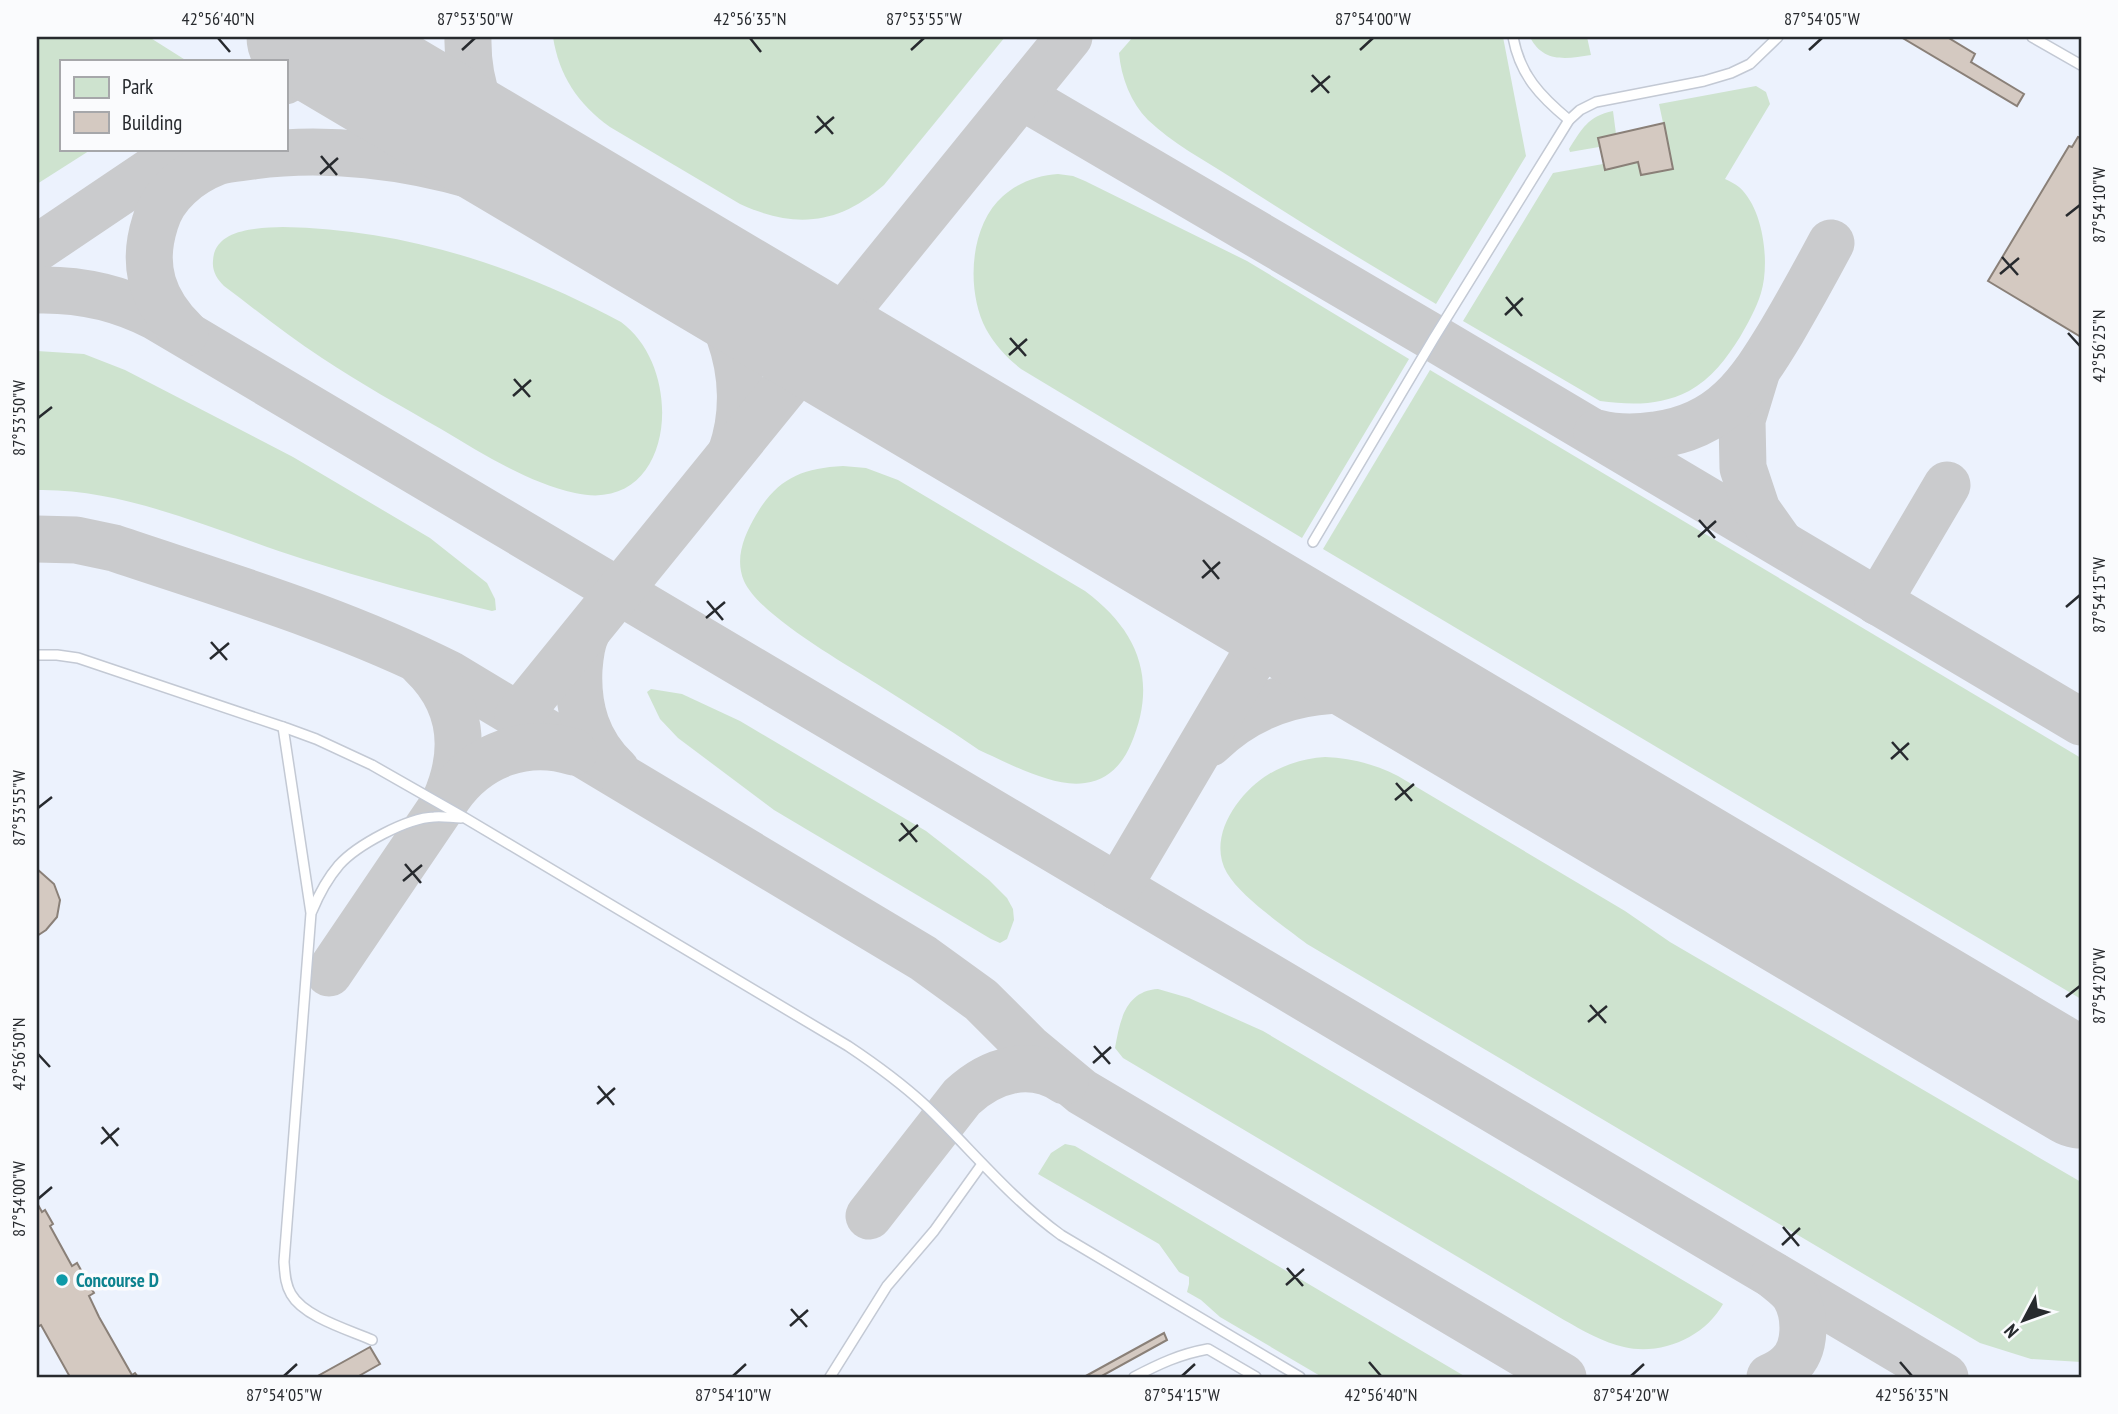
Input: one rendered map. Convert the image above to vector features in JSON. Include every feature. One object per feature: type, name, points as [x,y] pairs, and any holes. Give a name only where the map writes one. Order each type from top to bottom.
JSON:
[{"type":"lane","points":[[1513,37],[1516,55],[1528,79],[1550,105],[1569,120]]},
{"type":"lane","points":[[1313,542],[1434,338],[1569,120],[1580,110],[1596,102],[1704,81],[1731,73],[1750,64],[1778,37]]},
{"type":"lane","points":[[2032,37],[2081,65]]},
{"type":"lane","points":[[37,655],[78,659],[316,739],[372,765],[465,818],[848,1046],[903,1086],[982,1164],[1061,1234],[1300,1377]]},
{"type":"lane","points":[[283,727],[311,913],[284,1262],[285,1281],[291,1294],[304,1308],[372,1340]]},
{"type":"lane","points":[[311,913],[327,880],[355,851],[411,822],[432,817],[465,818]]},
{"type":"lane","points":[[831,1377],[887,1286],[934,1231],[982,1164]]},
{"type":"lane","points":[[1134,1377],[1166,1359],[1208,1349],[1256,1377]]},
{"type":"shaded area","points":[[37,37],[2081,37],[2081,1377],[37,1377]]},
{"type":"green space","points":[[37,37],[149,37],[185,60],[60,60],[60,150],[90,150],[37,184]]},
{"type":"green space","points":[[553,37],[1005,37],[884,185],[850,208],[833,215],[798,220],[760,212],[740,204],[610,127],[579,99],[565,77]]},
{"type":"green space","points":[[1133,37],[1503,37],[1526,156],[1436,304],[1188,151],[1157,128],[1137,106],[1122,71],[1119,53]]},
{"type":"green space","points":[[1530,37],[1587,37],[1591,55],[1564,58],[1548,55],[1535,45]]},
{"type":"green space","points":[[1756,86],[1766,92],[1770,104],[1725,179],[1739,187],[1754,209],[1763,237],[1764,281],[1757,305],[1740,337],[1724,360],[1704,380],[1689,391],[1656,402],[1634,404],[1600,401],[1463,321],[1553,173],[1603,164],[1605,170],[1638,162],[1641,175],[1673,169],[1659,104]]},
{"type":"green space","points":[[1613,111],[1616,134],[1598,138],[1599,147],[1570,152],[1569,149],[1586,124],[1597,116]]},
{"type":"green space","points":[[1058,174],[1085,181],[1247,261],[1409,359],[1302,538],[1021,369],[990,335],[975,296],[974,260],[983,224],[1003,196],[1015,187],[1043,176]]},
{"type":"green space","points":[[283,227],[371,235],[457,254],[540,283],[621,322],[642,344],[656,372],[662,403],[660,434],[651,462],[634,483],[608,494],[575,493],[557,488],[522,475],[489,457],[337,368],[224,286],[214,271],[215,250],[229,236],[251,229]]},
{"type":"green space","points":[[37,351],[84,354],[125,370],[293,457],[430,538],[487,583],[495,599],[496,610],[350,573],[138,504],[70,491],[37,490]]},
{"type":"green space","points":[[1430,370],[2081,758],[2081,999],[1323,549]]},
{"type":"green space","points":[[843,466],[866,468],[898,480],[1085,591],[1104,606],[1130,640],[1143,678],[1139,721],[1131,744],[1113,770],[1101,779],[1072,784],[1031,773],[979,750],[824,651],[784,623],[753,594],[741,572],[742,546],[764,503],[773,492],[792,478],[815,469]]},
{"type":"green space","points":[[651,689],[682,694],[740,721],[926,831],[989,880],[1007,898],[1013,909],[1014,920],[1007,939],[1000,943],[991,939],[774,810],[678,738],[660,719],[647,692]]},
{"type":"green space","points":[[1325,757],[1363,762],[1398,776],[1625,911],[1670,942],[2081,1182],[2081,1362],[2031,1359],[1980,1343],[1307,944],[1264,911],[1227,873],[1220,845],[1223,831],[1237,804],[1269,774],[1289,764]]},
{"type":"green space","points":[[1158,989],[1189,998],[1263,1031],[1723,1304],[1715,1316],[1694,1334],[1681,1341],[1653,1349],[1616,1345],[1571,1324],[1123,1058],[1115,1048],[1126,1009],[1138,995]]},
{"type":"green space","points":[[1065,1144],[1075,1146],[1466,1377],[1322,1377],[1220,1317],[1187,1292],[1189,1277],[1179,1272],[1159,1244],[1038,1174],[1051,1153]]},
{"type":"building","points":[[1901,37],[1947,37],[1975,54],[1971,62],[2024,94],[2017,106]]},
{"type":"building","points":[[1664,123],[1673,169],[1641,175],[1638,162],[1605,170],[1598,138]]},
{"type":"building","points":[[2078,137],[2081,138],[2081,337],[1988,281],[2069,146],[2072,147]]},
{"type":"building","points":[[37,869],[54,884],[60,900],[57,917],[37,936]]},
{"type":"building","name":"Concourse D","points":[[37,1203],[42,1212],[45,1210],[53,1224],[50,1226],[72,1266],[77,1263],[94,1293],[89,1296],[99,1317],[132,1375],[135,1373],[138,1377],[70,1377],[41,1325],[37,1327]]},
{"type":"building","points":[[1164,1333],[1167,1340],[1100,1377],[1084,1377]]},
{"type":"building","points":[[370,1347],[380,1364],[357,1377],[316,1377]]},
{"type":"taxiway","points":[[287,80],[351,37]]},
{"type":"taxiway","points":[[468,37],[470,71],[486,120],[505,147],[523,163],[565,188]]},
{"type":"taxiway","points":[[518,716],[1069,37]]},
{"type":"taxiway","points":[[1021,96],[2081,722]]},
{"type":"taxiway","points":[[37,248],[183,150]]},
{"type":"taxiway","points":[[185,333],[158,296],[153,283],[149,254],[159,213],[171,194],[187,178],[221,161],[281,153],[367,155],[423,163],[523,192],[656,245],[680,262],[701,284],[730,336],[740,394],[738,424],[731,453]]},
{"type":"taxiway","points":[[1597,433],[1626,437],[1655,435],[1699,423],[1716,413],[1732,400],[1758,368],[1831,243]]},
{"type":"taxiway","points":[[37,290],[98,296],[156,317],[1945,1377]]},
{"type":"taxiway","points":[[1756,374],[1742,420],[1743,468],[1757,510],[1779,541]]},
{"type":"taxiway","points":[[1878,602],[1947,485]]},
{"type":"taxiway","points":[[37,539],[76,540],[114,548],[326,620],[449,674],[923,958],[981,1000],[1029,1048],[1082,1092],[1563,1377]]},
{"type":"taxiway","points":[[1118,887],[1279,614]]},
{"type":"taxiway","points":[[587,632],[582,645],[579,669],[582,711],[591,736],[616,770]]},
{"type":"taxiway","points":[[422,664],[446,695],[457,728],[456,764],[445,801]]},
{"type":"taxiway","points":[[1210,743],[1247,715],[1289,697],[1312,693],[1358,690],[1388,694],[1434,706]]},
{"type":"taxiway","points":[[329,973],[449,796],[474,770],[504,753],[521,749],[556,748],[574,752]]},
{"type":"taxiway","points":[[2036,1063],[2052,1077],[2081,1094]]},
{"type":"taxiway","points":[[869,1216],[962,1097],[973,1088],[1011,1070],[1038,1070],[1065,1081]]},
{"type":"taxiway","points":[[1770,1377],[1785,1369],[1795,1358],[1803,1332],[1803,1322],[1795,1296],[1774,1276]]},
{"type":"runway","points":[[305,37],[2081,1090]]},
{"type":"place","name":"Concourse D","points":[[62,1280]]}]
